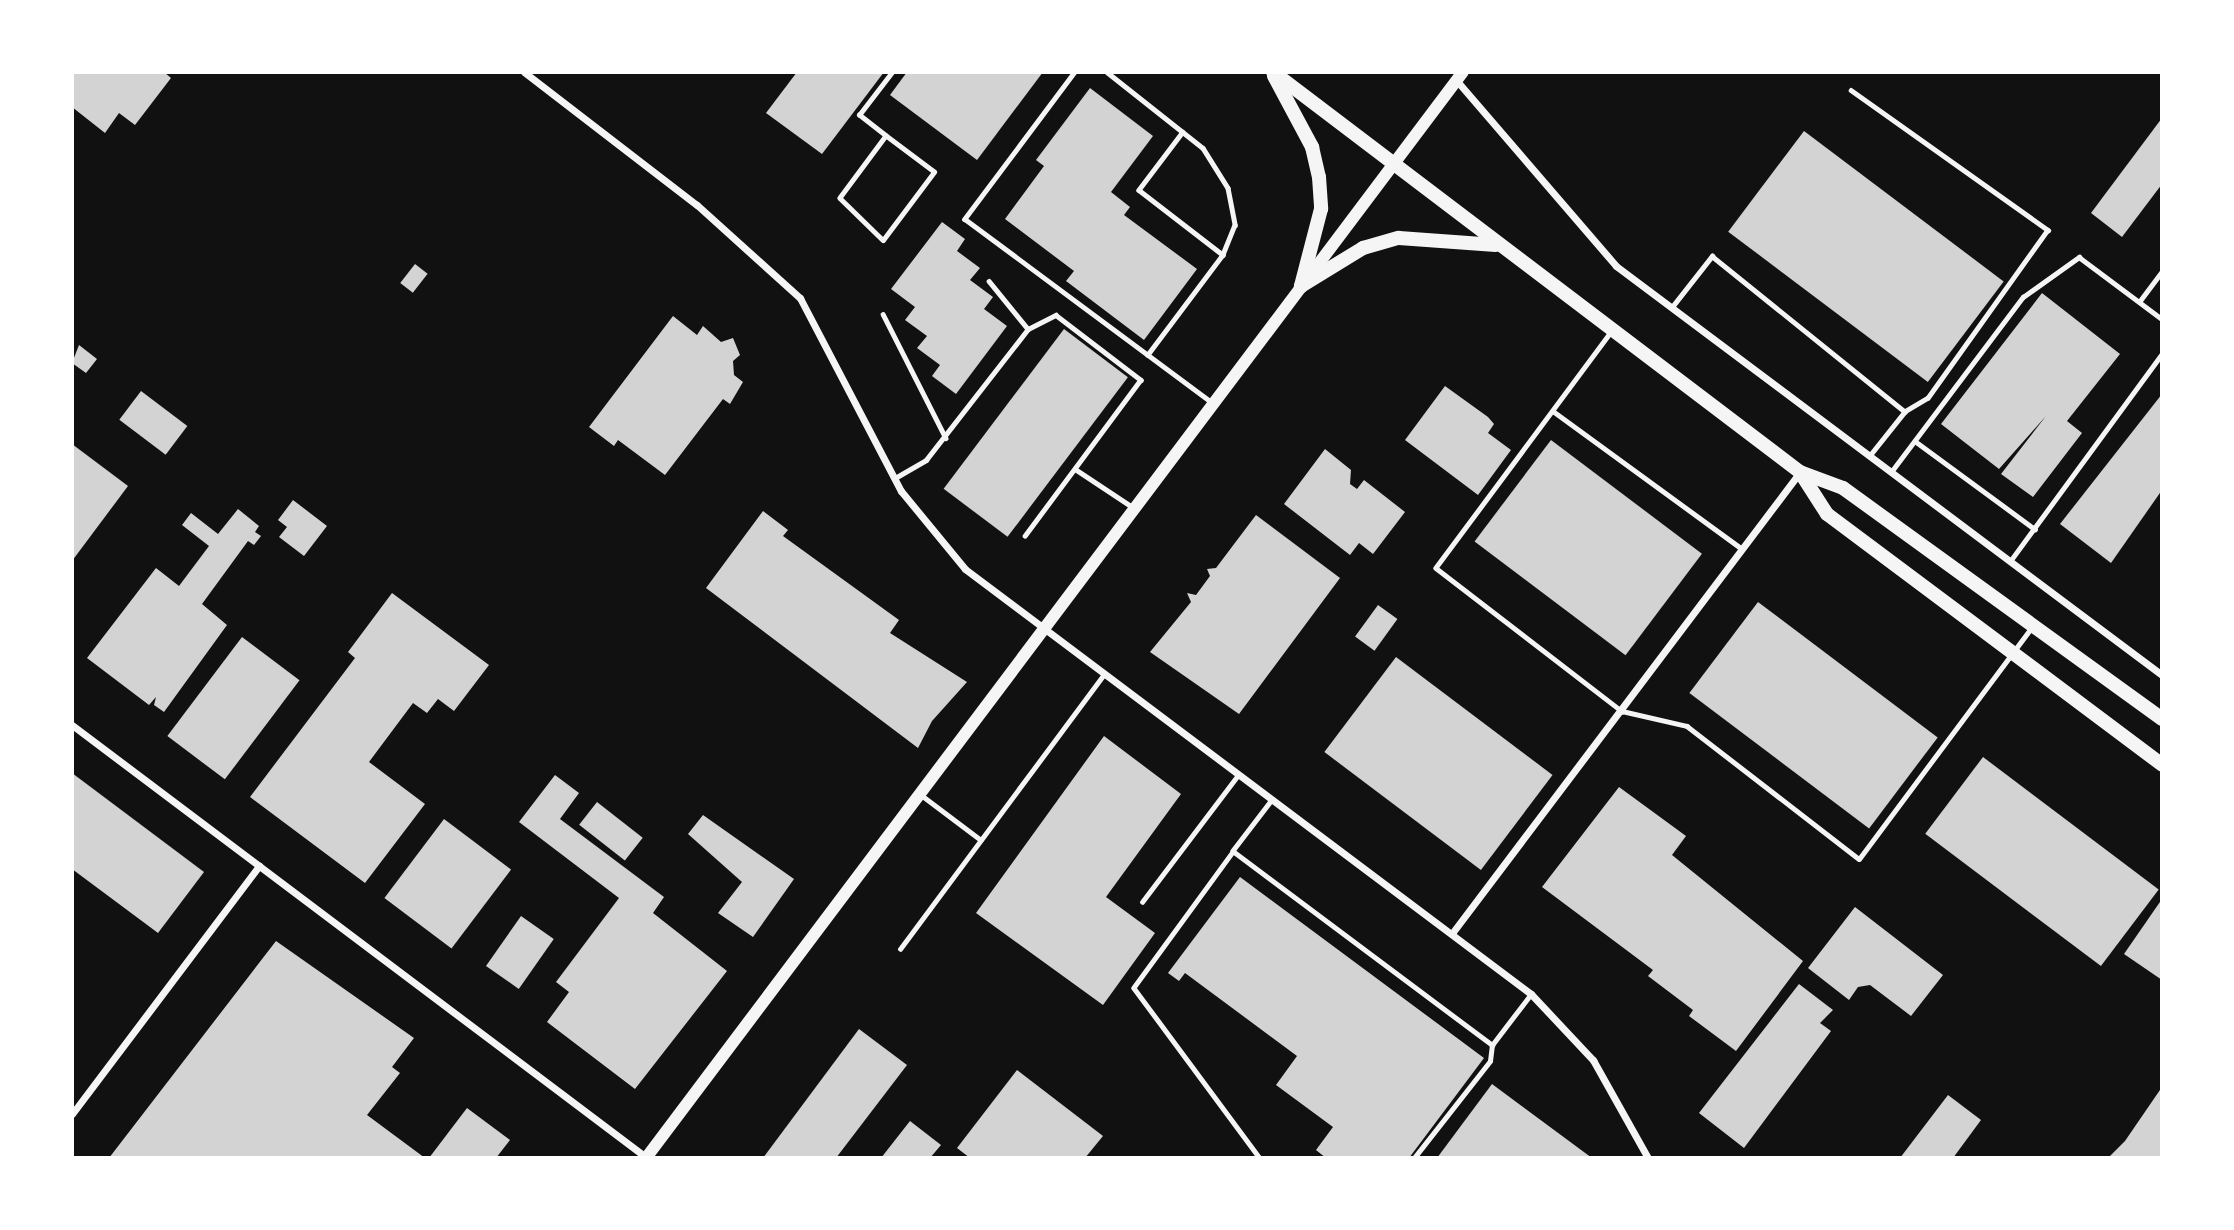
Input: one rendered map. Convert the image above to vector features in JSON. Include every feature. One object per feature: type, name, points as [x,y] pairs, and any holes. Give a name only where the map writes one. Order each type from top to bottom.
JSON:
[{"type":"main road","points":[[1272,72],[1800,472],[1843,488],[2162,719]]},
{"type":"main road","points":[[1272,72],[1312,147],[1319,177],[1321,209],[1301,286]]},
{"type":"main road","points":[[1301,286],[1363,247],[1399,238],[1505,248]]},
{"type":"main road","points":[[1800,472],[1827,514],[2162,765]]},
{"type":"street","points":[[524,72],[697,205],[800,298],[895,478],[933,537],[1041,632],[1453,932],[1531,994],[1592,1060],[1648,1158]]},
{"type":"street","points":[[72,725],[647,1158],[1460,76],[1592,242],[1671,307],[2162,675]]},
{"type":"street","points":[[1453,932],[1800,472]]},
{"type":"street","points":[[72,1114],[259,866]]},
{"type":"lane","points":[[886,135],[840,198],[883,240],[934,172],[886,135],[859,115],[892,72]]},
{"type":"lane","points":[[1075,72],[965,219],[1213,403]]},
{"type":"lane","points":[[1107,72],[1203,148],[1228,188],[1235,225],[1223,255],[1147,355]]},
{"type":"lane","points":[[1851,90],[2048,230],[1928,398],[1905,412],[1870,456]]},
{"type":"lane","points":[[1183,131],[1139,190],[1223,255]]},
{"type":"lane","points":[[1671,307],[1712,257],[1905,412]]},
{"type":"lane","points":[[1891,472],[2023,297],[2079,257],[2162,319]]},
{"type":"lane","points":[[2139,302],[2162,271]]},
{"type":"lane","points":[[989,281],[1028,329]]},
{"type":"lane","points":[[883,314],[946,438]]},
{"type":"lane","points":[[895,478],[926,460],[946,438],[1028,329],[1056,315],[1141,380],[1025,536]]},
{"type":"lane","points":[[1612,330],[1436,568],[1622,711],[1686,726],[1859,859],[2033,626]]},
{"type":"lane","points":[[2011,560],[2162,354]]},
{"type":"lane","points":[[1553,411],[1742,550]]},
{"type":"lane","points":[[1915,441],[2035,529]]},
{"type":"lane","points":[[1075,468],[1135,508]]},
{"type":"lane","points":[[900,949],[1103,676]]},
{"type":"lane","points":[[1142,902],[1238,775]]},
{"type":"lane","points":[[919,793],[981,840]]},
{"type":"lane","points":[[1260,1158],[1134,988],[1272,800]]},
{"type":"lane","points":[[1233,851],[1492,1045]]},
{"type":"lane","points":[[1414,1158],[1490,1061],[1492,1045],[1531,994]]},
{"type":"building","points":[[72,72],[164,72],[171,78],[135,125],[119,113],[105,133],[72,107]]},
{"type":"building","points":[[797,72],[884,72],[822,154],[766,113]]},
{"type":"building","points":[[907,72],[1043,72],[977,160],[890,95]]},
{"type":"building","points":[[1090,88],[1153,136],[1111,192],[1130,207],[1124,215],[1197,269],[1144,340],[1066,281],[1074,271],[1005,219],[1044,166],[1036,160]]},
{"type":"building","points":[[2162,118],[2162,184],[2122,237],[2091,213]]},
{"type":"building","points":[[1804,131],[2004,281],[1928,382],[1728,232]]},
{"type":"building","points":[[942,222],[965,239],[957,251],[980,268],[970,280],[993,297],[984,309],[1007,326],[956,394],[932,376],[940,365],[917,348],[927,336],[905,320],[915,307],[891,289]]},
{"type":"building","points":[[415,264],[428,274],[413,293],[400,283]]},
{"type":"building","points":[[2042,293],[2120,354],[2067,421],[2082,433],[2033,497],[2001,474],[2046,416],[1999,469],[1941,424]]},
{"type":"building","points":[[673,316],[697,335],[703,326],[721,342],[733,338],[740,355],[733,361],[734,375],[743,382],[730,404],[723,399],[665,475],[618,440],[614,446],[589,427]]},
{"type":"building","points":[[1064,329],[1128,377],[1008,537],[944,489]]},
{"type":"building","points":[[79,345],[97,359],[86,373],[72,363]]},
{"type":"building","points":[[1445,386],[1488,417],[1494,424],[1488,433],[1511,450],[1478,495],[1405,440]]},
{"type":"building","points":[[141,391],[187,426],[166,455],[119,420]]},
{"type":"building","points":[[2162,394],[2162,490],[2111,563],[2060,524]]},
{"type":"building","points":[[1551,440],[1702,554],[1626,655],[1475,541]]},
{"type":"building","points":[[72,444],[128,486],[72,561]]},
{"type":"building","points":[[1325,449],[1351,470],[1350,484],[1357,489],[1364,480],[1405,512],[1373,554],[1359,543],[1350,555],[1284,504]]},
{"type":"building","points":[[293,500],[327,526],[304,556],[279,537],[287,527],[278,520]]},
{"type":"building","points":[[238,509],[259,526],[255,532],[261,536],[254,545],[248,541],[202,604],[227,625],[164,712],[154,705],[156,697],[149,705],[87,658],[156,568],[179,586],[209,546],[182,525],[191,513],[218,534]]},
{"type":"building","points":[[763,511],[788,530],[783,536],[899,620],[890,633],[967,682],[932,721],[918,748],[706,588]]},
{"type":"building","points":[[1256,515],[1340,578],[1239,714],[1150,652],[1191,602],[1187,593],[1196,595],[1210,576],[1207,569],[1216,568]]},
{"type":"building","points":[[392,593],[489,665],[454,711],[438,699],[427,713],[413,703],[369,762],[425,804],[365,883],[250,797],[355,658],[348,652]]},
{"type":"building","points":[[1758,602],[1938,737],[1869,828],[1689,693]]},
{"type":"building","points":[[1378,605],[1397,619],[1374,651],[1355,637]]},
{"type":"building","points":[[242,637],[300,680],[225,779],[167,736]]},
{"type":"building","points":[[1396,657],[1553,775],[1481,870],[1324,752]]},
{"type":"building","points":[[1104,736],[1181,794],[1106,897],[1155,933],[1103,1005],[976,913]]},
{"type":"building","points":[[1983,757],[2159,889],[2101,966],[1925,834]]},
{"type":"building","points":[[72,773],[204,872],[158,933],[72,869]]},
{"type":"building","points":[[555,775],[579,793],[560,819],[664,897],[653,913],[727,971],[635,1089],[547,1022],[569,992],[556,982],[619,898],[519,822]]},
{"type":"building","points":[[1619,787],[1686,836],[1672,855],[1803,961],[1736,1051],[1689,1016],[1693,1010],[1648,976],[1653,970],[1542,887]]},
{"type":"building","points":[[597,802],[643,838],[625,861],[579,825]]},
{"type":"building","points":[[703,815],[794,879],[753,937],[718,913],[742,882],[688,834]]},
{"type":"building","points":[[444,819],[511,870],[452,949],[384,898]]},
{"type":"building","points":[[1240,877],[1484,1058],[1409,1158],[1326,1158],[1316,1150],[1333,1127],[1276,1085],[1297,1056],[1185,973],[1179,981],[1168,973]]},
{"type":"building","points":[[2162,899],[2162,980],[2124,954]]},
{"type":"building","points":[[1855,907],[1943,975],[1911,1016],[1870,985],[1858,987],[1849,1000],[1808,968]]},
{"type":"building","points":[[521,916],[554,939],[519,989],[486,966]]},
{"type":"building","points":[[276,941],[414,1038],[392,1067],[400,1073],[367,1115],[425,1158],[109,1158]]},
{"type":"building","points":[[1799,984],[1833,1010],[1820,1023],[1831,1031],[1744,1148],[1699,1113]]},
{"type":"building","points":[[859,1029],[907,1065],[836,1158],[763,1158]]},
{"type":"building","points":[[1017,1070],[1103,1136],[1085,1158],[970,1158],[957,1148]]},
{"type":"building","points":[[1492,1084],[1592,1158],[1437,1158]]},
{"type":"building","points":[[2162,1087],[2162,1158],[2108,1158],[2125,1141]]},
{"type":"building","points":[[1948,1095],[1981,1120],[1953,1158],[1900,1158]]},
{"type":"building","points":[[467,1108],[510,1140],[496,1158],[429,1158]]},
{"type":"building","points":[[910,1121],[941,1145],[930,1158],[881,1158]]}]
